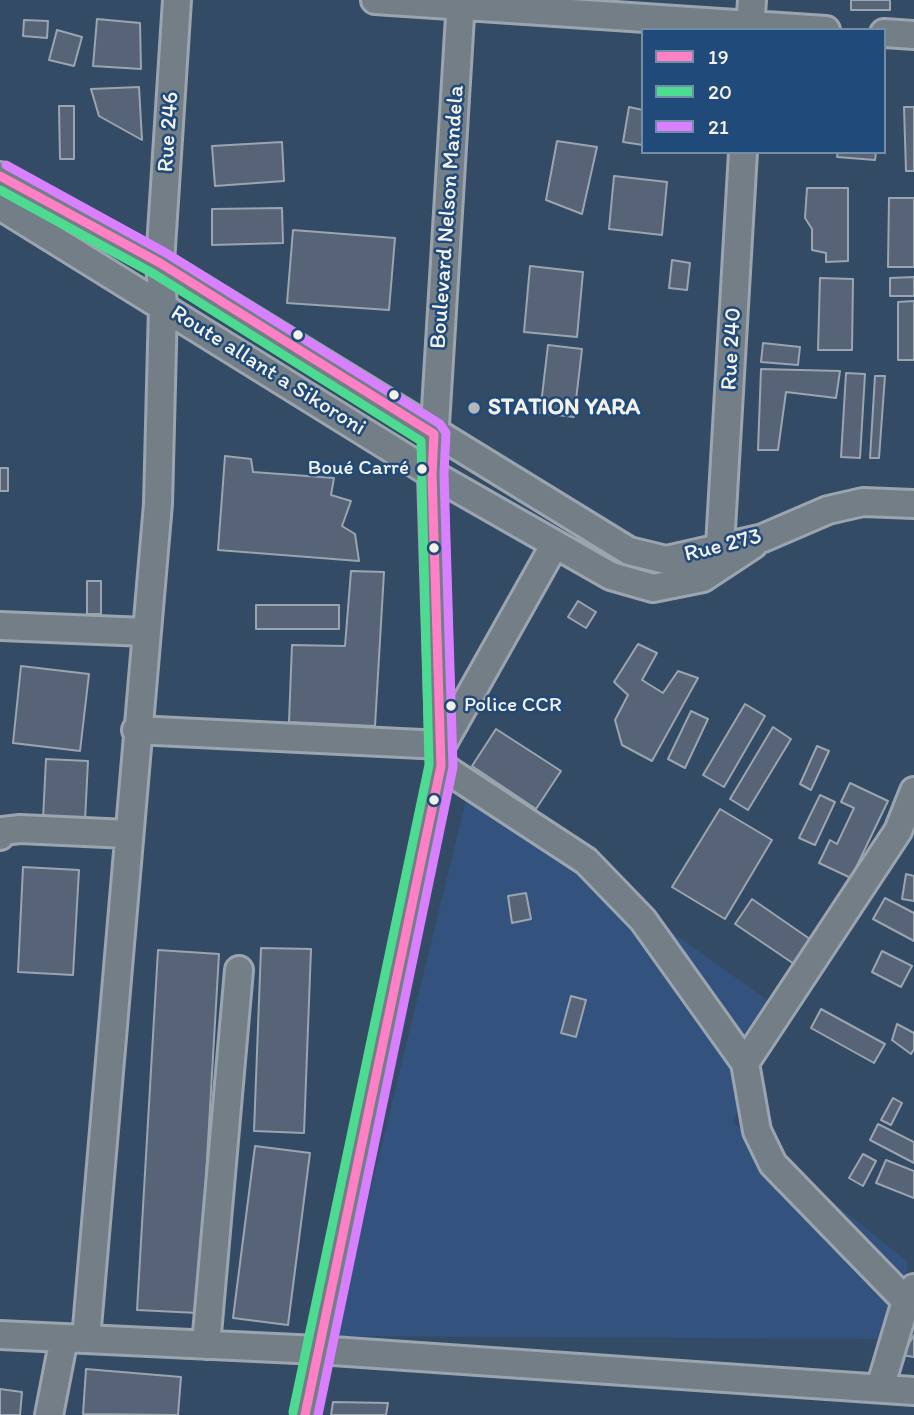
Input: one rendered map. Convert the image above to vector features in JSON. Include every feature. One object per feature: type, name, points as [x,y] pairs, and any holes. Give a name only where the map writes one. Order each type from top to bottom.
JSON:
[{"type":"street","name":"Rue 246","points":[[49,1415],[75,1339],[128,834],[158,504],[163,306],[160,263],[177,0]]},
{"type":"street","points":[[374,0],[751,18],[814,28]]},
{"type":"street","name":"Boulevard Nelson Mandela","points":[[442,756],[432,474],[461,3]]},
{"type":"street","points":[[886,33],[914,35]]},
{"type":"street","name":"Rue 240","points":[[722,555],[743,154]]},
{"type":"street","name":"Rue 273","points":[[0,176],[160,263],[434,434],[629,551],[666,560],[722,555]]},
{"type":"street","name":"Route allant a Sikoroni","points":[[0,206],[432,474],[611,576],[653,588],[703,578],[722,555],[764,538]]},
{"type":"street","name":"Rue 273","points":[[764,538],[828,510],[863,502],[914,505]]},
{"type":"street","points":[[305,1415],[442,756],[555,544]]},
{"type":"street","points":[[0,626],[146,632]]},
{"type":"street","points":[[136,730],[442,756],[586,861],[643,920],[746,1063],[757,1131],[774,1164],[910,1295],[880,1388]]},
{"type":"street","points":[[746,1063],[898,831],[914,791]]},
{"type":"street","points":[[0,836],[2,831],[20,829],[128,834]]},
{"type":"street","points":[[206,1345],[239,970]]},
{"type":"street","points":[[0,1335],[318,1350],[914,1391]]},
{"type":"shaded area","points":[[469,788],[777,1007],[733,1123],[908,1262],[894,1339],[335,1336]]},
{"type":"building","points":[[851,0],[890,0],[890,10],[851,10]]},
{"type":"building","points":[[97,19],[140,23],[141,69],[93,66]]},
{"type":"building","points":[[24,20],[48,21],[47,38],[23,36]]},
{"type":"building","points":[[57,30],[82,37],[74,66],[49,60]]},
{"type":"building","points":[[139,87],[142,140],[99,116],[91,89]]},
{"type":"building","points":[[59,106],[74,106],[74,159],[60,159]]},
{"type":"building","points":[[629,107],[641,110],[641,145],[623,142]]},
{"type":"building","points":[[904,107],[914,107],[914,171],[906,171]]},
{"type":"building","points":[[557,141],[597,147],[582,214],[546,200]]},
{"type":"building","points":[[282,142],[284,181],[215,186],[212,146]]},
{"type":"building","points":[[838,154],[876,154],[875,160],[837,157]]},
{"type":"building","points":[[614,176],[667,182],[662,235],[609,229]]},
{"type":"building","points":[[807,188],[848,188],[848,261],[826,262],[826,253],[812,250],[812,229],[805,218]]},
{"type":"building","points":[[889,198],[914,198],[914,267],[888,267]]},
{"type":"building","points":[[282,208],[283,243],[212,245],[212,209]]},
{"type":"building","points":[[293,230],[395,238],[389,310],[287,303]]},
{"type":"building","points":[[672,260],[690,263],[687,290],[669,288]]},
{"type":"building","points":[[530,266],[583,272],[577,337],[524,332]]},
{"type":"building","points":[[914,277],[914,296],[890,296],[890,278]]},
{"type":"building","points":[[820,278],[853,279],[852,350],[818,350]]},
{"type":"building","points":[[914,301],[914,360],[898,360],[898,302]]},
{"type":"building","points":[[763,343],[800,347],[798,365],[761,362]]},
{"type":"building","points":[[548,345],[582,349],[574,417],[540,413]]},
{"type":"building","points":[[761,369],[840,371],[836,398],[786,392],[778,450],[758,450]]},
{"type":"building","points":[[846,373],[865,374],[860,458],[841,457]]},
{"type":"building","points":[[875,376],[885,376],[879,458],[870,458]]},
{"type":"building","points":[[225,456],[251,459],[253,472],[334,478],[331,495],[351,501],[342,526],[355,534],[359,561],[218,550]]},
{"type":"building","points":[[0,468],[8,468],[8,491],[0,491]]},
{"type":"building","points":[[351,571],[384,572],[375,726],[289,722],[292,645],[345,646]]},
{"type":"building","points":[[87,581],[101,581],[101,614],[87,614]]},
{"type":"building","points":[[578,601],[596,612],[586,628],[568,617]]},
{"type":"building","points":[[256,605],[339,605],[339,629],[256,629]]},
{"type":"building","points":[[638,644],[657,653],[642,680],[663,693],[678,671],[698,678],[652,761],[622,745],[615,720],[628,695],[614,682]]},
{"type":"building","points":[[21,666],[89,674],[80,751],[13,743]]},
{"type":"building","points":[[745,704],[765,716],[724,787],[703,775]]},
{"type":"building","points":[[691,711],[708,719],[685,768],[668,759]]},
{"type":"building","points":[[773,727],[791,739],[748,810],[730,799]]},
{"type":"building","points":[[496,729],[561,771],[536,809],[472,766]]},
{"type":"building","points":[[817,746],[829,751],[811,790],[800,784]]},
{"type":"building","points":[[46,759],[88,761],[85,821],[43,819]]},
{"type":"building","points":[[850,783],[888,801],[851,878],[819,863],[830,840],[837,844],[854,808],[841,802]]},
{"type":"building","points":[[820,795],[835,802],[815,845],[799,838]]},
{"type":"building","points":[[720,809],[772,840],[725,919],[672,887]]},
{"type":"building","points":[[23,867],[79,870],[73,975],[18,972]]},
{"type":"building","points":[[906,874],[914,876],[914,901],[902,899]]},
{"type":"building","points":[[526,893],[531,919],[512,923],[508,896]]},
{"type":"building","points":[[885,898],[914,913],[914,941],[873,919]]},
{"type":"building","points":[[752,899],[820,946],[803,970],[735,924]]},
{"type":"building","points":[[261,948],[311,949],[304,1133],[254,1131]]},
{"type":"building","points":[[158,950],[219,954],[198,1313],[137,1310]]},
{"type":"building","points":[[882,951],[912,966],[901,987],[872,972]]},
{"type":"building","points":[[571,996],[586,1000],[576,1037],[561,1033]]},
{"type":"building","points":[[821,1009],[885,1044],[874,1063],[811,1028]]},
{"type":"building","points":[[897,1024],[914,1033],[914,1049],[911,1054],[892,1040]]},
{"type":"building","points":[[893,1098],[902,1103],[891,1125],[881,1120]]},
{"type":"building","points":[[878,1124],[914,1142],[914,1163],[870,1140]]},
{"type":"building","points":[[255,1146],[310,1153],[288,1325],[233,1318]]},
{"type":"building","points":[[863,1154],[876,1161],[863,1186],[849,1178]]},
{"type":"building","points":[[886,1160],[914,1171],[914,1198],[876,1183]]},
{"type":"building","points":[[914,1335],[914,1357],[902,1355]]},
{"type":"building","points":[[86,1369],[181,1377],[178,1415],[83,1414]]},
{"type":"building","points":[[0,1389],[22,1392],[20,1415],[0,1415]]},
{"type":"building","points":[[333,1402],[388,1403],[386,1415],[331,1415]]},
{"type":"transit line","name":"21","points":[[6,165],[166,253],[440,424],[446,433],[444,474],[453,767],[318,1415]]},
{"type":"transit line","name":"19","points":[[0,176],[160,263],[434,434]]},
{"type":"transit line","name":"20","points":[[0,190],[154,274],[421,441],[429,765],[293,1412]]},
{"type":"transit line","name":"19","points":[[305,1415],[441,766],[432,474],[434,434]]},
{"type":"place","name":"STATION YARA","points":[[474,408]]},
{"type":"place","name":"Boué Carré","points":[[422,469]]},
{"type":"place","name":"Police CCR","points":[[451,706]]}]
